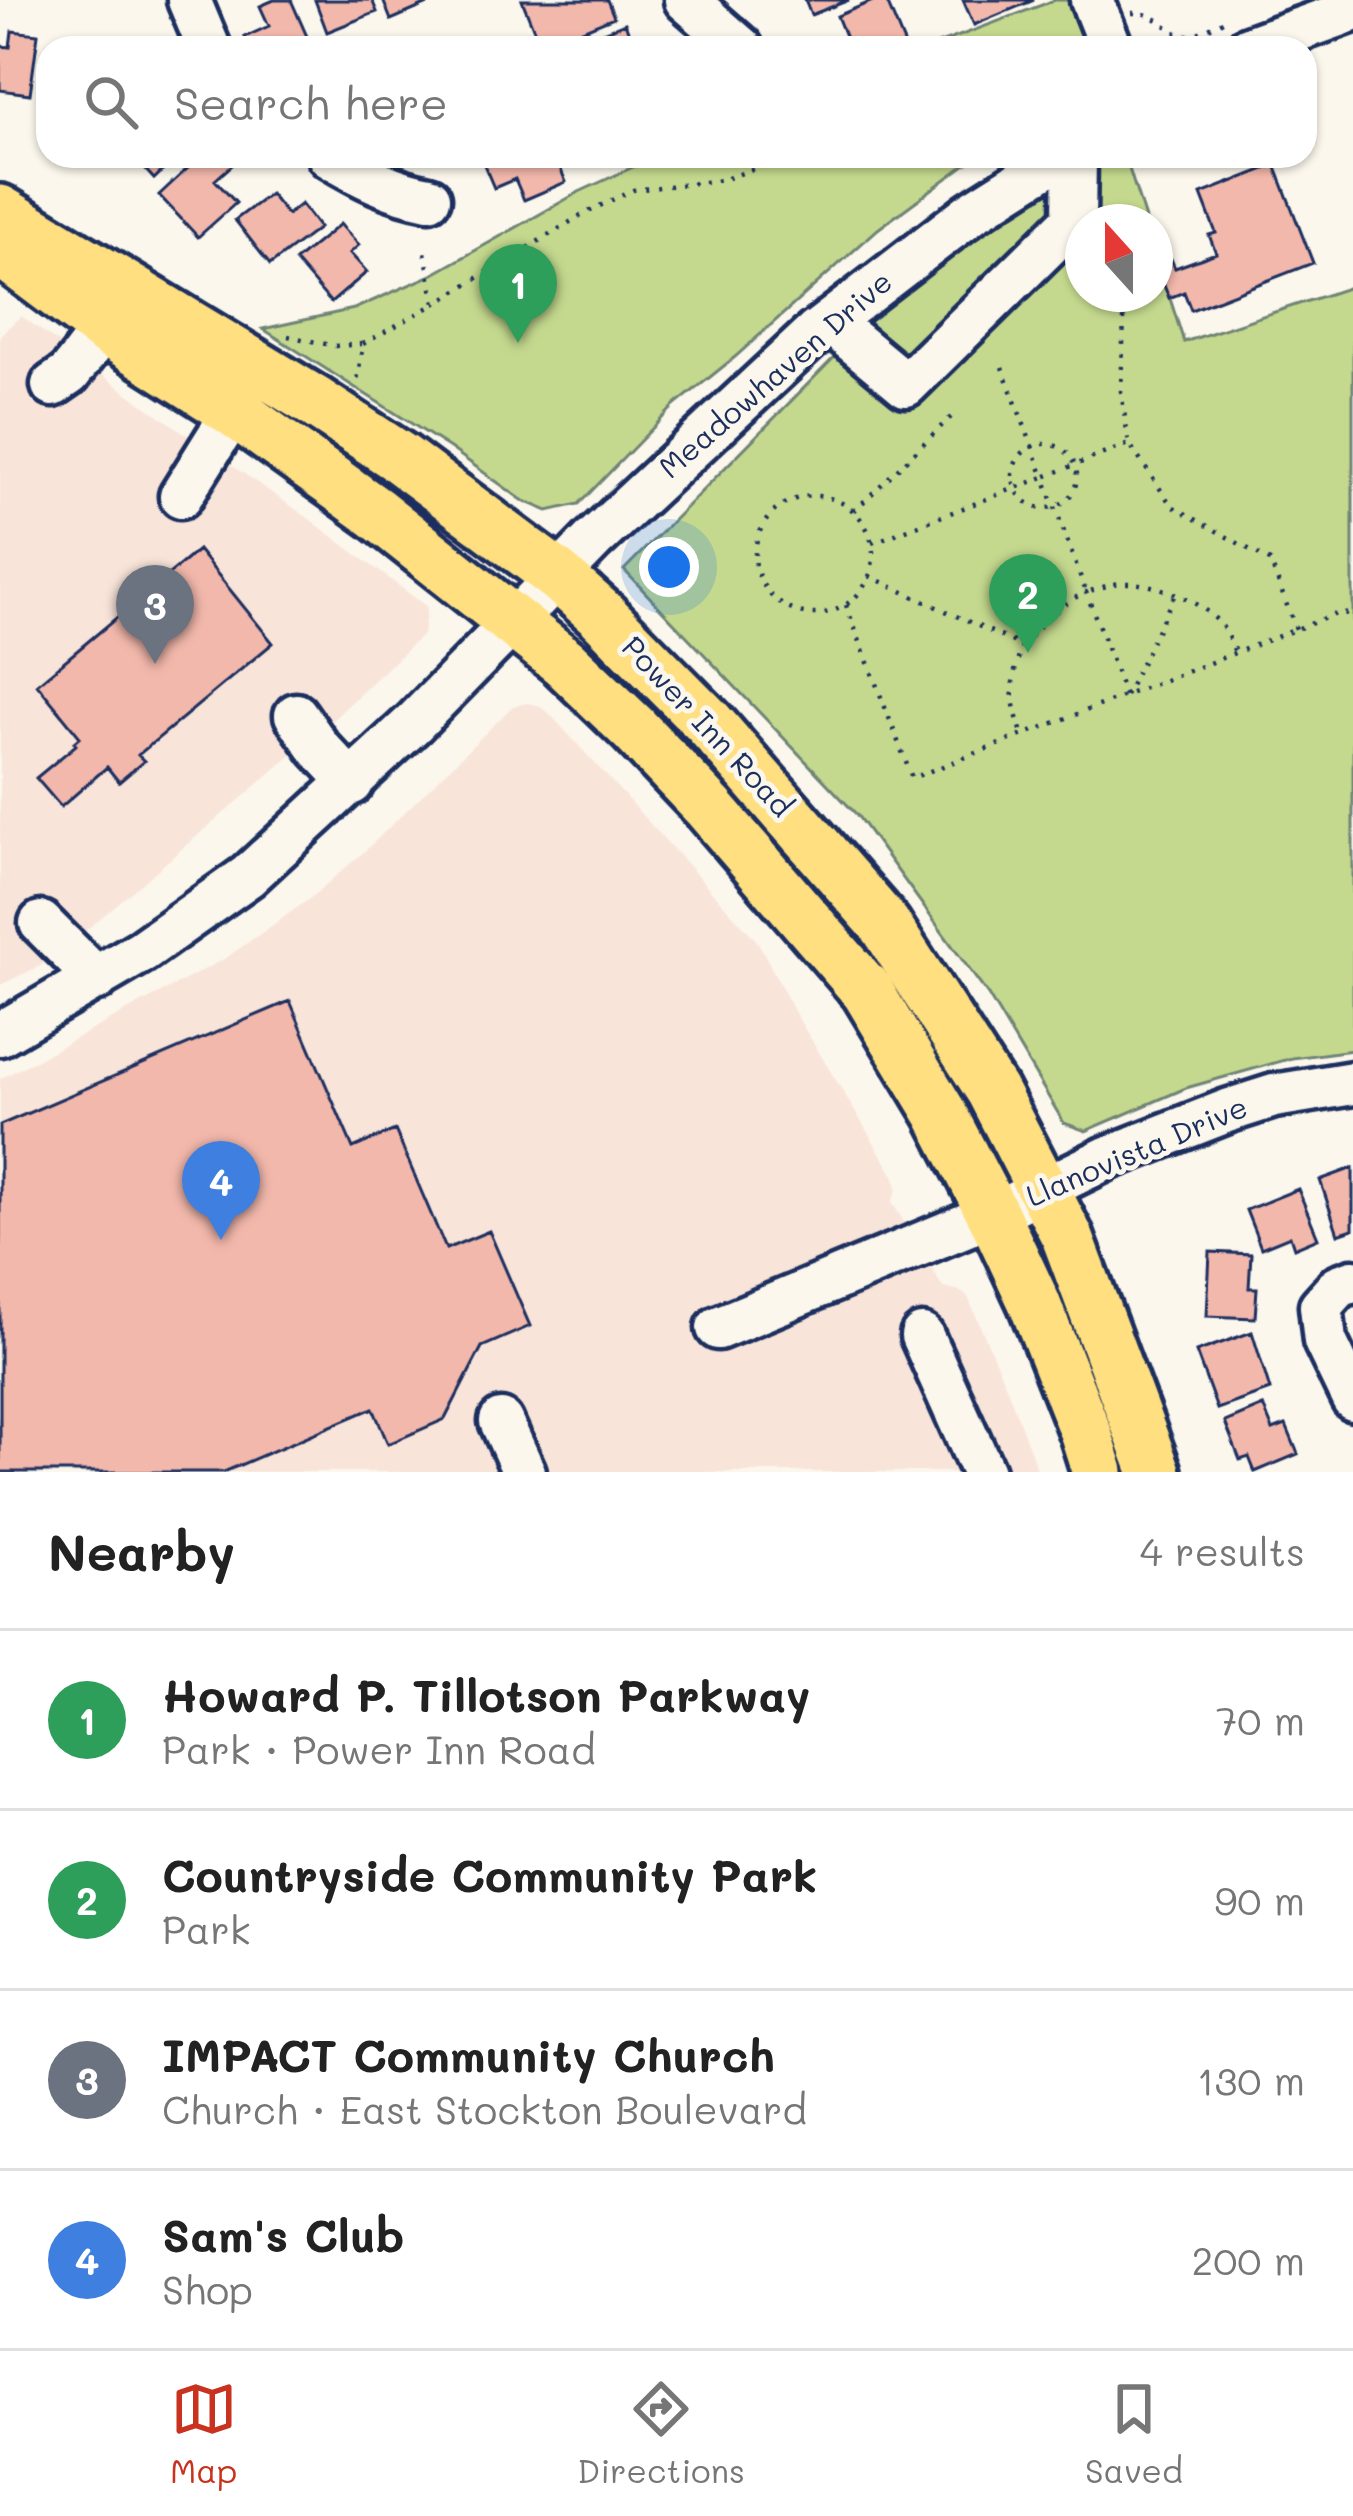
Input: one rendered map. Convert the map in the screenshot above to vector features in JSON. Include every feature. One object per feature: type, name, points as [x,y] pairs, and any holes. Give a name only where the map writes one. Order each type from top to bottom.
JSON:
[{"type":"main road","name":"Power Inn Road","points":[[0,211],[400,458],[558,576],[707,721],[885,925],[992,1091],[1067,1236],[1155,1472]]},
{"type":"main road","name":"Power Inn Road","points":[[0,250],[104,328],[235,411],[375,512],[565,662],[709,808],[867,991],[940,1112],[1034,1303],[1098,1472]]},
{"type":"street","points":[[189,0],[204,36]]},
{"type":"street","points":[[686,0],[727,36]]},
{"type":"street","points":[[1239,33],[1353,10]]},
{"type":"street","points":[[349,168],[396,192],[429,198]]},
{"type":"street","name":"Meadowhaven Drive","points":[[0,1034],[97,979],[248,876],[414,723],[671,466],[830,322],[970,213],[1042,168]]},
{"type":"street","points":[[830,322],[906,385],[1074,220],[1076,168]]},
{"type":"street","points":[[53,385],[69,374],[104,328]]},
{"type":"street","points":[[181,496],[235,411]]},
{"type":"street","points":[[296,715],[352,783]]},
{"type":"street","points":[[41,923],[97,979]]},
{"type":"street","name":"Llanovista Drive","points":[[718,1328],[993,1214],[1107,1158],[1227,1111],[1274,1096],[1353,1083]]},
{"type":"street","points":[[1353,1281],[1339,1286],[1321,1306],[1325,1341],[1353,1399]]},
{"type":"street","points":[[922,1336],[982,1472]]},
{"type":"street","points":[[501,1421],[524,1472]]},
{"type":"path","points":[[1108,21],[1141,12],[1179,34],[1239,33]]},
{"type":"path","points":[[282,335],[335,346],[363,344],[632,190],[722,180],[759,168]]},
{"type":"path","points":[[425,252],[435,304]]},
{"type":"path","points":[[1124,312],[1121,391],[1129,444],[1172,506],[1270,561],[1296,629]]},
{"type":"path","points":[[357,384],[363,344]]},
{"type":"path","points":[[1002,367],[1125,696]]},
{"type":"path","points":[[854,511],[953,415]]},
{"type":"path","points":[[872,543],[1129,444]]},
{"type":"path","points":[[1054,445],[1075,465],[1074,490],[1055,506],[1030,504],[1015,488],[1017,460],[1033,447],[1054,445]]},
{"type":"path","points":[[813,496],[833,499],[854,511],[872,543],[869,576],[860,592],[846,605],[810,614],[775,599],[762,584],[755,564],[763,525],[776,510],[813,496]]},
{"type":"path","points":[[869,576],[1022,646]]},
{"type":"path","points":[[1022,735],[1010,701],[1022,646],[1065,602],[1086,592],[1123,583],[1154,586],[1221,624],[1235,653]]},
{"type":"path","points":[[1125,696],[1175,595]]},
{"type":"path","points":[[846,605],[912,778],[1333,615],[1353,613]]},
{"type":"shaded area","points":[[21,316],[427,607],[423,634],[324,728],[83,933],[40,966],[0,985],[0,335]]},
{"type":"shaded area","points":[[527,703],[548,712],[758,942],[795,1013],[895,1177],[892,1202],[943,1288],[968,1297],[1038,1472],[0,1472],[0,1079],[226,958],[308,900],[513,706]]},
{"type":"green space","points":[[1055,0],[1069,0],[1082,36],[959,36]]},
{"type":"green space","points":[[631,168],[961,168],[878,229],[674,406],[579,504],[548,511],[522,500],[450,448],[263,329],[354,309],[432,275]]},
{"type":"green space","points":[[1087,168],[1129,168],[1140,204],[1065,204],[1065,312],[1173,312],[1173,308],[1184,342],[1353,286],[1353,1050],[1292,1058],[1186,1088],[1086,1131],[1064,1123],[988,995],[857,815],[624,570],[877,314],[984,229]]},
{"type":"building","points":[[291,0],[307,36],[247,36],[269,26],[260,6]]},
{"type":"building","points":[[315,0],[372,0],[377,12],[327,32]]},
{"type":"building","points":[[383,0],[437,0],[391,20]]},
{"type":"building","points":[[522,0],[607,0],[614,17],[568,36],[537,36]]},
{"type":"building","points":[[805,0],[849,0],[811,15]]},
{"type":"building","points":[[886,0],[901,36],[845,36],[837,16]]},
{"type":"building","points":[[963,0],[1034,0],[974,25]]},
{"type":"building","points":[[625,23],[630,36],[593,36]]},
{"type":"building","points":[[12,31],[38,34],[30,94],[0,90],[0,46],[10,47]]},
{"type":"building","points":[[144,168],[165,168],[154,179]]},
{"type":"building","points":[[188,168],[229,168],[215,180],[236,203],[198,237],[159,195]]},
{"type":"building","points":[[485,168],[560,168],[566,182],[524,200],[515,179],[494,188]]},
{"type":"building","points":[[1276,168],[1313,263],[1191,310],[1184,292],[1173,296],[1173,264],[1175,268],[1216,253],[1209,235],[1216,233],[1201,194]]},
{"type":"building","points":[[270,194],[287,215],[301,204],[319,228],[270,265],[235,220]]},
{"type":"building","points":[[340,224],[359,245],[350,253],[367,272],[331,303],[295,261]]},
{"type":"building","points":[[198,550],[273,643],[138,755],[144,761],[119,782],[107,767],[61,807],[36,778],[80,737],[37,684]]},
{"type":"building","points":[[290,1001],[353,1148],[395,1130],[446,1249],[489,1231],[530,1326],[482,1347],[445,1419],[388,1444],[373,1408],[224,1472],[0,1472],[0,1125]]},
{"type":"building","points":[[1353,1168],[1353,1229],[1338,1234],[1320,1180]]},
{"type":"building","points":[[1298,1189],[1318,1238],[1294,1248],[1290,1236],[1261,1248],[1246,1210]]},
{"type":"building","points":[[1210,1252],[1251,1254],[1249,1288],[1257,1288],[1255,1318],[1207,1316]]},
{"type":"building","points":[[1252,1332],[1270,1390],[1217,1409],[1196,1352]]},
{"type":"building","points":[[1263,1406],[1273,1430],[1286,1425],[1298,1454],[1255,1472],[1249,1457],[1240,1460],[1225,1422]]},
{"type":"place","name":"Howard P. Tillotson Parkway","points":[[518,343]]},
{"type":"place","name":"Countryside Community Park","points":[[1028,653]]},
{"type":"place","name":"IMPACT Community Church","points":[[155,664]]},
{"type":"place","name":"Sam's Club","points":[[221,1240]]}]
